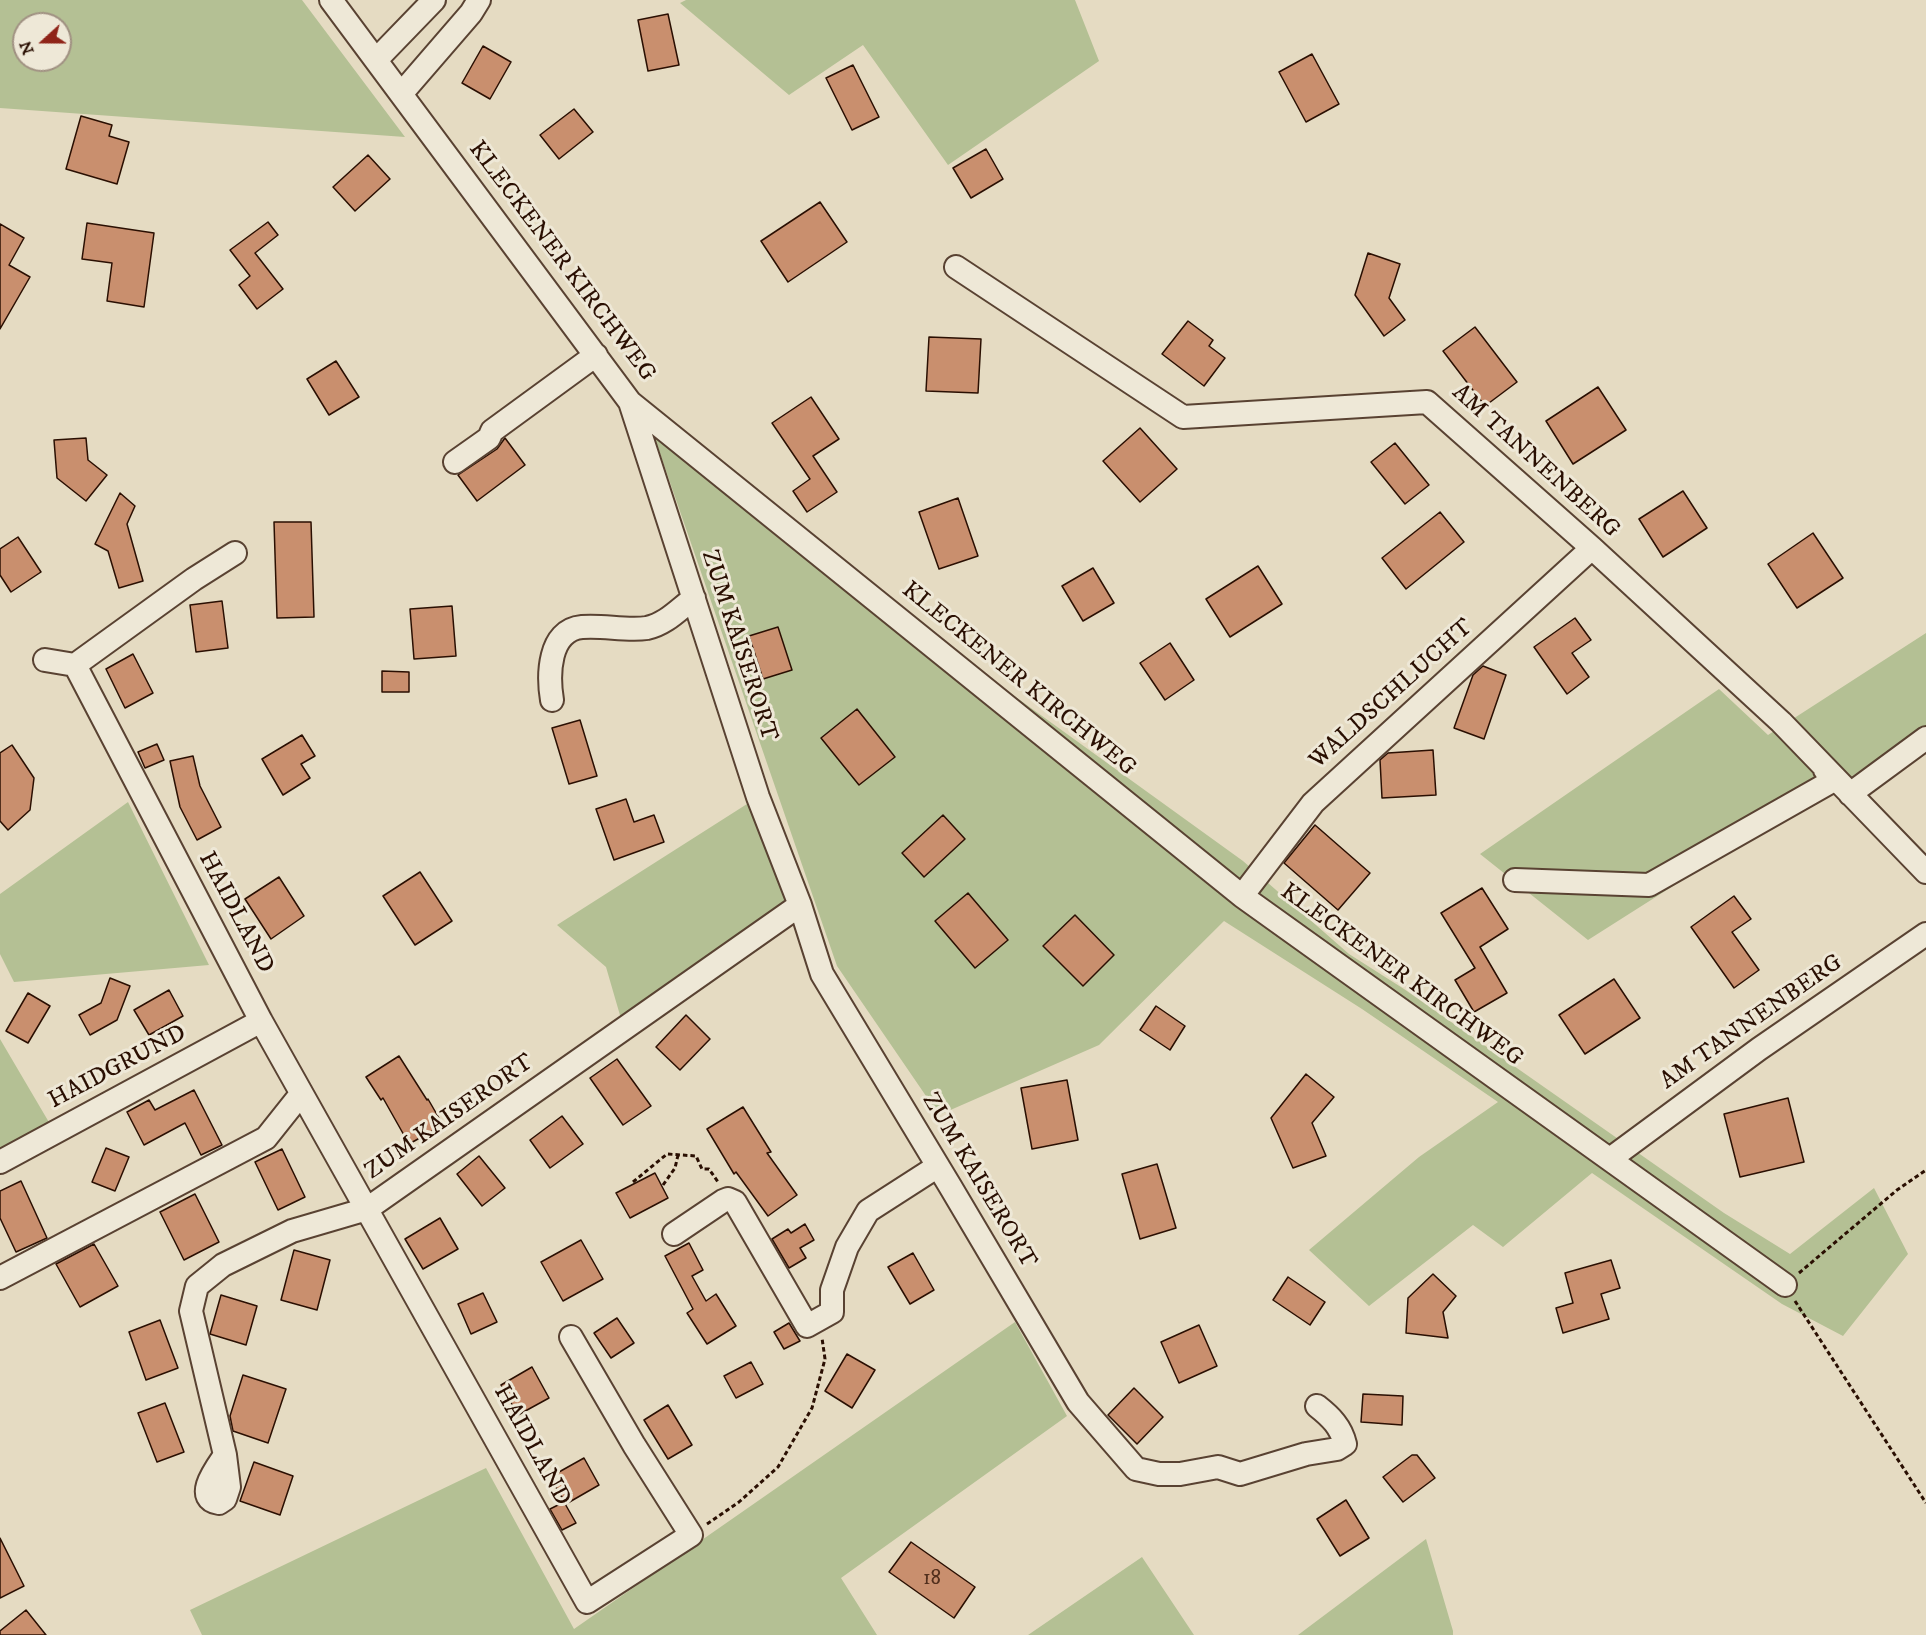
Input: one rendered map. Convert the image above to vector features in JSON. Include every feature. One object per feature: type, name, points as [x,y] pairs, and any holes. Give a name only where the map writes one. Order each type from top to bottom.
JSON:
[{"type":"street","name":"KLECKENER KIRCHWEG","points":[[331,0],[630,402],[1242,896],[1785,1285]]},
{"type":"street","points":[[376,60],[434,0]]},
{"type":"street","points":[[401,94],[471,13],[479,0]]},
{"type":"street","name":"AM TANNENBERG","points":[[956,267],[1183,417],[1427,402],[1592,548],[1781,722],[1926,872]]},
{"type":"street","points":[[454,462],[489,438],[492,431],[596,356]]},
{"type":"street","name":"ZUM KAISERORT","points":[[630,402],[758,797],[800,905],[822,974],[1078,1402],[1136,1469],[1159,1474],[1180,1474],[1218,1467],[1240,1474],[1306,1454],[1337,1449],[1345,1443],[1342,1434],[1336,1423],[1317,1406]]},
{"type":"street","name":"WALDSCHLUCHT","points":[[1242,896],[1314,803],[1592,548]]},
{"type":"street","points":[[45,660],[75,665],[194,579],[236,553]]},
{"type":"street","points":[[552,700],[551,663],[558,643],[569,630],[583,626],[648,627],[667,620],[694,598]]},
{"type":"street","name":"HAIDLAND","points":[[75,665],[261,1021],[587,1602],[691,1535]]},
{"type":"street","points":[[1515,880],[1649,885],[1834,780],[1781,722]]},
{"type":"street","points":[[1850,794],[1926,738]]},
{"type":"street","name":"ZUM KAISERORT","points":[[367,1209],[800,905]]},
{"type":"street","name":"AM TANNENBERG","points":[[1610,1159],[1759,1049],[1926,934]]},
{"type":"street","name":"HAIDGRUND","points":[[0,1162],[261,1021]]},
{"type":"street","points":[[0,1278],[266,1138],[301,1094]]},
{"type":"street","points":[[674,1234],[730,1201],[807,1326],[832,1312],[832,1290],[847,1247],[868,1211],[938,1166]]},
{"type":"street","points":[[225,1455],[191,1311],[196,1286],[224,1265],[292,1231],[367,1209]]},
{"type":"street","points":[[571,1337],[634,1445],[691,1535]]},
{"type":"path","points":[[633,1182],[667,1154],[696,1156],[702,1169],[709,1169],[716,1177],[730,1201]]},
{"type":"path","points":[[663,1185],[675,1168],[678,1155]]},
{"type":"path","points":[[1926,1170],[1897,1191],[1785,1285],[1926,1503]]},
{"type":"path","points":[[691,1535],[739,1502],[778,1467],[784,1457],[812,1408],[825,1359],[820,1319]]},
{"type":"green space","points":[[0,0],[302,0],[405,137],[0,108]]},
{"type":"green space","points":[[686,0],[1075,0],[1099,61],[948,165],[863,45],[789,95],[680,3]]},
{"type":"green space","points":[[654,436],[1243,861],[1349,954],[1404,989],[1724,1213],[1790,1254],[1874,1188],[1908,1254],[1843,1336],[1782,1304],[1592,1173],[1503,1247],[1473,1225],[1369,1306],[1309,1250],[1419,1157],[1498,1102],[1362,1009],[1224,921],[1099,1045],[939,1115],[837,966]]},
{"type":"green space","points":[[1926,633],[1926,726],[1830,791],[1766,827],[1588,940],[1480,854],[1719,689],[1768,735]]},
{"type":"green space","points":[[758,797],[800,905],[624,1029],[606,967],[557,925]]},
{"type":"green space","points":[[128,802],[209,965],[14,982],[0,954],[0,894]]},
{"type":"green space","points":[[0,1039],[50,1124],[0,1150]]},
{"type":"green space","points":[[1015,1322],[1067,1416],[841,1578],[877,1635],[202,1635],[190,1610],[486,1468],[574,1629]]},
{"type":"green space","points":[[1426,1539],[1453,1635],[1298,1635]]},
{"type":"green space","points":[[1142,1557],[1194,1635],[1028,1635]]},
{"type":"building","points":[[668,14],[679,65],[648,71],[638,20]]},
{"type":"building","points":[[483,46],[511,62],[490,99],[462,83]]},
{"type":"building","points":[[1312,54],[1339,104],[1306,122],[1279,72]]},
{"type":"building","points":[[853,65],[879,117],[852,130],[826,78]]},
{"type":"building","points":[[574,109],[593,132],[559,159],[540,135]]},
{"type":"building","points":[[81,116],[112,125],[109,136],[129,142],[117,184],[66,169]]},
{"type":"building","points":[[986,149],[1003,179],[971,198],[953,168]]},
{"type":"building","points":[[368,155],[390,179],[355,211],[333,187]]},
{"type":"building","points":[[820,202],[847,242],[788,282],[761,241]]},
{"type":"building","points":[[268,222],[278,235],[255,253],[283,289],[257,309],[239,285],[250,276],[230,250]]},
{"type":"building","points":[[87,223],[154,233],[144,307],[107,301],[112,263],[82,259]]},
{"type":"building","points":[[0,224],[24,238],[9,265],[30,277],[0,329]]},
{"type":"building","points":[[1368,253],[1400,264],[1389,298],[1405,320],[1384,336],[1355,295]]},
{"type":"building","points":[[1188,321],[1213,340],[1209,346],[1225,358],[1204,386],[1162,354]]},
{"type":"building","points":[[1475,327],[1517,382],[1485,406],[1443,351]]},
{"type":"building","points":[[929,337],[981,339],[978,393],[926,391]]},
{"type":"building","points":[[336,361],[359,397],[329,415],[307,379]]},
{"type":"building","points":[[1598,387],[1626,430],[1573,464],[1546,421]]},
{"type":"building","points":[[811,397],[839,439],[813,456],[837,492],[807,512],[793,491],[810,479],[772,423]]},
{"type":"building","points":[[1140,428],[1177,469],[1140,502],[1103,461]]},
{"type":"building","points":[[86,438],[88,460],[107,475],[86,501],[57,478],[54,440]]},
{"type":"building","points":[[505,438],[525,465],[477,501],[458,475],[497,449]]},
{"type":"building","points":[[1395,443],[1429,485],[1405,504],[1371,462]]},
{"type":"building","points":[[1683,491],[1707,528],[1663,557],[1639,519]]},
{"type":"building","points":[[120,493],[135,506],[127,524],[143,581],[119,588],[108,551],[95,544]]},
{"type":"building","points":[[958,498],[978,556],[939,569],[919,512]]},
{"type":"building","points":[[1440,512],[1464,542],[1406,589],[1382,558]]},
{"type":"building","points":[[274,522],[311,522],[314,617],[277,618]]},
{"type":"building","points":[[1813,533],[1843,578],[1797,608],[1768,564]]},
{"type":"building","points":[[18,537],[41,572],[11,592],[0,575],[0,549]]},
{"type":"building","points":[[1258,566],[1282,604],[1230,637],[1206,599]]},
{"type":"building","points":[[1093,568],[1114,603],[1083,621],[1062,586]]},
{"type":"building","points":[[222,601],[228,648],[196,652],[190,605]]},
{"type":"building","points":[[452,606],[456,656],[414,659],[410,609]]},
{"type":"building","points":[[1575,618],[1591,640],[1572,653],[1589,677],[1567,694],[1534,647]]},
{"type":"building","points":[[778,627],[792,670],[763,679],[749,636]]},
{"type":"building","points":[[1170,643],[1194,680],[1165,700],[1140,663]]},
{"type":"building","points":[[133,654],[153,693],[125,708],[106,669]]},
{"type":"building","points":[[1483,666],[1506,675],[1484,739],[1454,728],[1473,675]]},
{"type":"building","points":[[382,671],[409,672],[409,692],[382,692]]},
{"type":"building","points":[[857,709],[895,757],[859,785],[821,738]]},
{"type":"building","points":[[580,720],[597,776],[569,784],[552,728]]},
{"type":"building","points":[[302,735],[315,756],[301,764],[310,778],[283,795],[262,759]]},
{"type":"building","points":[[157,744],[164,760],[145,768],[138,752]]},
{"type":"building","points":[[12,745],[34,778],[30,810],[8,830],[0,821],[0,753]]},
{"type":"building","points":[[1433,750],[1436,795],[1382,798],[1380,760],[1388,753]]},
{"type":"building","points":[[193,756],[200,786],[221,827],[197,840],[180,807],[170,761]]},
{"type":"building","points":[[626,799],[634,822],[654,815],[664,842],[614,860],[596,809]]},
{"type":"building","points":[[943,815],[965,839],[924,877],[902,853]]},
{"type":"building","points":[[1315,825],[1370,873],[1338,910],[1284,863]]},
{"type":"building","points":[[420,872],[452,921],[415,945],[383,896]]},
{"type":"building","points":[[279,877],[304,916],[271,939],[245,899]]},
{"type":"building","points":[[1482,888],[1508,929],[1480,947],[1507,993],[1474,1012],[1455,980],[1475,968],[1441,913]]},
{"type":"building","points":[[968,893],[1008,940],[975,968],[935,921]]},
{"type":"building","points":[[1734,896],[1751,919],[1732,932],[1759,970],[1734,988],[1691,927]]},
{"type":"building","points":[[1075,915],[1114,955],[1083,986],[1043,946]]},
{"type":"building","points":[[110,978],[130,986],[117,1020],[90,1035],[79,1015],[101,1003]]},
{"type":"building","points":[[1614,979],[1640,1018],[1585,1054],[1559,1015]]},
{"type":"building","points":[[169,990],[183,1016],[149,1035],[134,1010]]},
{"type":"building","points":[[28,993],[50,1006],[28,1043],[6,1031]]},
{"type":"building","points":[[1156,1006],[1185,1026],[1170,1050],[1140,1030]]},
{"type":"building","points":[[686,1015],[710,1039],[680,1070],[656,1047]]},
{"type":"building","points":[[399,1056],[443,1125],[409,1144],[383,1098],[381,1100],[366,1077]]},
{"type":"building","points":[[617,1059],[651,1106],[623,1125],[590,1078]]},
{"type":"building","points":[[1306,1074],[1334,1097],[1312,1123],[1326,1156],[1293,1168],[1271,1118]]},
{"type":"building","points":[[1067,1080],[1078,1140],[1032,1149],[1021,1088]]},
{"type":"building","points":[[194,1090],[222,1145],[201,1155],[185,1123],[144,1145],[127,1112],[149,1100],[155,1110]]},
{"type":"building","points":[[1788,1098],[1804,1162],[1740,1177],[1724,1114]]},
{"type":"building","points":[[743,1107],[771,1152],[767,1153],[797,1195],[768,1216],[736,1172],[734,1174],[707,1129]]},
{"type":"building","points":[[562,1116],[583,1144],[550,1168],[530,1140]]},
{"type":"building","points":[[106,1148],[129,1157],[115,1191],[92,1182]]},
{"type":"building","points":[[282,1149],[305,1197],[278,1210],[255,1162]]},
{"type":"building","points":[[479,1156],[505,1188],[482,1206],[457,1174]]},
{"type":"building","points":[[1157,1164],[1176,1228],[1140,1239],[1122,1174]]},
{"type":"building","points":[[655,1173],[668,1198],[630,1218],[616,1193]]},
{"type":"building","points":[[21,1181],[47,1238],[16,1252],[0,1218],[0,1191]]},
{"type":"building","points":[[195,1194],[219,1242],[184,1260],[160,1212]]},
{"type":"building","points":[[440,1218],[458,1249],[423,1269],[405,1239]]},
{"type":"building","points":[[805,1224],[814,1240],[800,1248],[806,1258],[789,1268],[772,1239],[788,1229],[791,1233]]},
{"type":"building","points":[[581,1240],[603,1279],[563,1301],[541,1262]]},
{"type":"building","points":[[689,1243],[703,1270],[692,1276],[706,1301],[716,1294],[736,1326],[707,1344],[687,1313],[693,1309],[665,1256]]},
{"type":"building","points":[[94,1244],[118,1286],[80,1307],[56,1264]]},
{"type":"building","points":[[294,1250],[330,1260],[317,1310],[281,1300]]},
{"type":"building","points":[[913,1253],[934,1290],[910,1304],[888,1267]]},
{"type":"building","points":[[1611,1260],[1620,1288],[1601,1294],[1609,1319],[1563,1333],[1556,1308],[1573,1303],[1565,1273]]},
{"type":"building","points":[[1433,1274],[1456,1296],[1443,1312],[1448,1338],[1406,1333],[1408,1298]]},
{"type":"building","points":[[1288,1277],[1325,1302],[1310,1325],[1273,1300]]},
{"type":"building","points":[[483,1293],[497,1322],[471,1334],[458,1304]]},
{"type":"building","points":[[221,1295],[257,1306],[246,1345],[210,1334]]},
{"type":"building","points":[[617,1318],[634,1343],[611,1358],[594,1333]]},
{"type":"building","points":[[160,1320],[178,1368],[146,1380],[129,1332]]},
{"type":"building","points":[[789,1323],[800,1341],[784,1349],[774,1332]]},
{"type":"building","points":[[1199,1325],[1217,1366],[1179,1383],[1161,1342]]},
{"type":"building","points":[[847,1354],[875,1370],[852,1408],[825,1391]]},
{"type":"building","points":[[751,1362],[763,1384],[736,1398],[724,1376]]},
{"type":"building","points":[[532,1367],[549,1398],[518,1415],[501,1385]]},
{"type":"building","points":[[243,1375],[286,1389],[268,1443],[233,1431],[230,1416]]},
{"type":"building","points":[[1134,1388],[1163,1417],[1137,1444],[1108,1415]]},
{"type":"building","points":[[1363,1394],[1403,1396],[1402,1425],[1361,1422]]},
{"type":"building","points":[[165,1403],[184,1452],[157,1462],[138,1413]]},
{"type":"building","points":[[668,1405],[692,1445],[668,1459],[644,1420]]},
{"type":"building","points":[[1412,1455],[1417,1455],[1435,1478],[1403,1502],[1383,1477]]},
{"type":"building","points":[[584,1458],[599,1485],[566,1504],[550,1477]]},
{"type":"building","points":[[254,1462],[293,1476],[280,1515],[240,1501]]},
{"type":"building","points":[[1346,1500],[1369,1538],[1340,1556],[1317,1519]]},
{"type":"building","points":[[564,1502],[576,1523],[562,1530],[550,1509]]},
{"type":"building","points":[[0,1538],[24,1586],[0,1598]]},
{"type":"building","points":[[911,1542],[975,1587],[954,1618],[889,1572]]},
{"type":"building","points":[[26,1610],[46,1635],[0,1635],[0,1631]]}]
